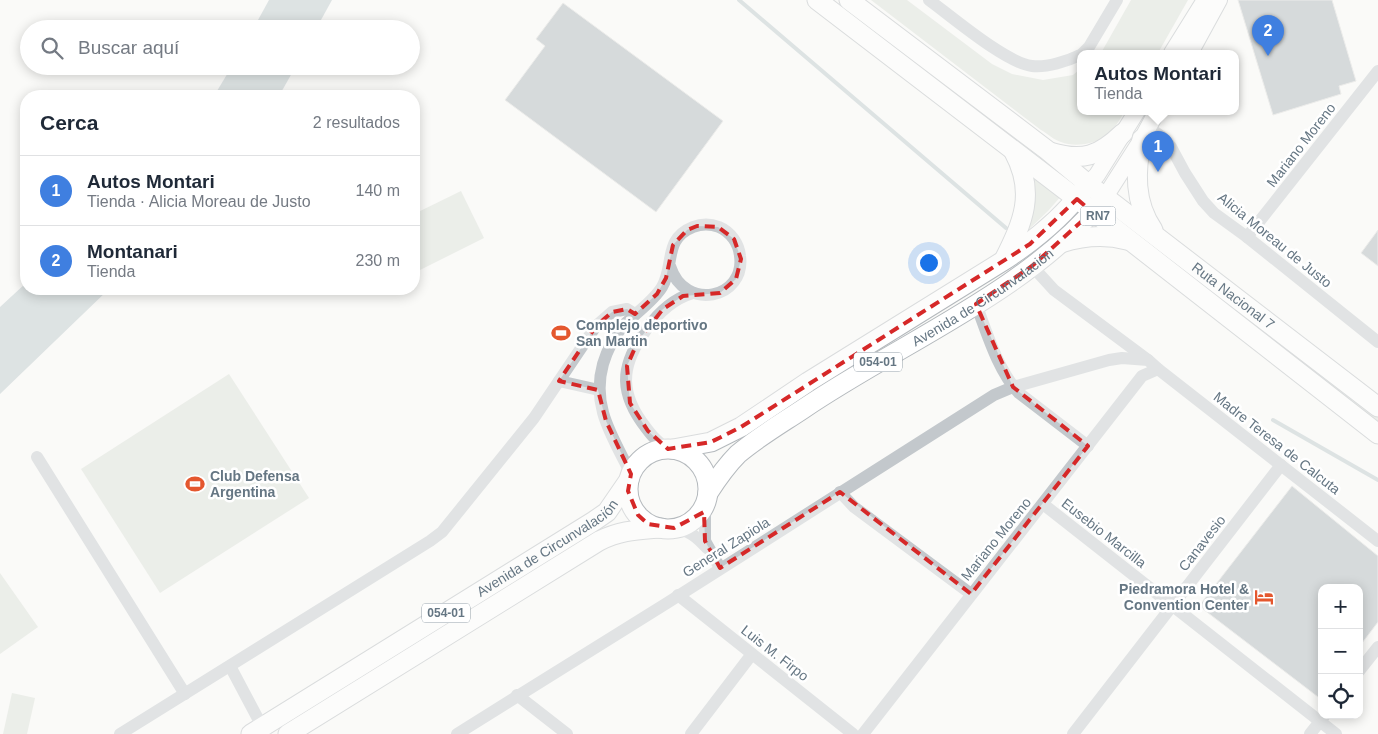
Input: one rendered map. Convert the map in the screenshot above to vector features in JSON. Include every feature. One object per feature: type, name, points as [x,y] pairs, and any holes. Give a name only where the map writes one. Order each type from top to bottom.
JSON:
[{"type":"highway","name":"RN7","points":[[816,0],[1013,150],[1083,192]]},
{"type":"highway","name":"RN7","points":[[849,0],[1047,150],[1083,192],[1092,212],[1378,434]]},
{"type":"highway","points":[[1047,150],[1072,157],[1099,152],[1107,148],[1123,133]]},
{"type":"highway","points":[[1145,133],[1137,170],[1138,197],[1144,216],[1158,238]]},
{"type":"highway","points":[[1003,262],[1021,224],[1026,201],[1022,166],[1013,150]]},
{"type":"highway","name":"Ruta Nacional 7","points":[[1083,192],[1105,197],[1378,407]]},
{"type":"highway","name":"Avenida de Circunvalación","points":[[298,725],[607,512],[635,466],[645,456],[656,450],[711,442],[741,427],[808,382],[1030,244],[1083,192]]},
{"type":"highway","name":"Avenida de Circunvalación","points":[[260,732],[298,725],[614,534],[624,531],[668,528],[687,524],[697,517],[726,467],[750,445],[852,377],[976,304],[1032,266],[1060,244],[1105,197]]},
{"type":"highway","points":[[1060,244],[1075,238],[1106,236],[1130,241]]},
{"type":"highway","points":[[670,449],[683,451],[694,458],[703,468],[708,480],[707,500]]},
{"type":"highway","name":"Avenida de Circunvalación","points":[[630,477],[628,491],[631,504],[638,515],[648,524],[668,528]]},
{"type":"main road","points":[[1174,50],[1205,0]]},
{"type":"main road","points":[[1192,50],[1218,0]]},
{"type":"main road","name":"054-01","points":[[1083,192],[1097,175],[1134,115]]},
{"type":"main road","name":"054-01","points":[[1105,197],[1155,115]]},
{"type":"street","points":[[929,0],[1011,60],[1033,66],[1067,62],[1077,57]]},
{"type":"street","points":[[1086,50],[1117,0]]},
{"type":"street","name":"Mariano Moreno","points":[[1247,237],[1378,71]]},
{"type":"street","name":"Alicia Moreau de Justo","points":[[1145,133],[1162,137],[1171,147],[1203,201],[1214,213],[1247,237],[1378,342]]},
{"type":"street","points":[[708,225],[718,227],[727,232],[739,248],[741,258],[740,269],[736,279],[720,293],[709,296],[693,293],[680,285],[673,277],[670,266],[673,245],[679,236],[697,226],[708,225]]},
{"type":"street","points":[[630,477],[615,445],[600,403],[600,377],[610,346],[620,329],[657,294],[662,287],[670,266]]},
{"type":"street","name":"Madre Teresa de Calcuta","points":[[1032,266],[1054,290],[1148,360],[1378,541]]},
{"type":"street","points":[[670,449],[659,444],[630,403],[626,390],[626,366],[638,341],[652,321],[676,300],[693,293]]},
{"type":"street","points":[[976,304],[1005,375],[1018,394],[1088,446]]},
{"type":"street","points":[[120,734],[430,542],[442,532],[534,418],[596,326],[612,312],[627,309],[635,314]]},
{"type":"street","name":"General Zapiola","points":[[457,734],[994,395],[1013,387],[1109,360],[1122,358],[1148,360]]},
{"type":"street","name":"Mariano Moreno","points":[[863,734],[1142,376],[1158,369]]},
{"type":"street","points":[[559,381],[599,390]]},
{"type":"street","points":[[37,457],[185,694]]},
{"type":"street","name":"Canavesio","points":[[1073,734],[1281,465]]},
{"type":"street","points":[[840,492],[854,506],[971,594]]},
{"type":"street","points":[[707,500],[705,541],[708,550]]},
{"type":"street","name":"Eusebio Marcilla","points":[[1043,504],[1172,605],[1318,715]]},
{"type":"street","points":[[668,528],[685,530],[694,534],[720,568]]},
{"type":"street","name":"Luis M. Firpo","points":[[678,595],[853,734]]},
{"type":"street","points":[[1363,666],[1378,647]]},
{"type":"street","points":[[691,734],[752,654]]},
{"type":"street","points":[[230,666],[260,732]]},
{"type":"street","points":[[517,695],[567,734]]},
{"type":"street","points":[[1310,734],[1321,719]]},
{"type":"street","name":"Eusebio Marcilla","points":[[1323,719],[1336,734]]},
{"type":"highlighted area","points":[[1077,199],[1092,212],[1032,266],[976,304],[1013,387],[1088,446],[971,594],[840,492],[720,568],[705,541],[704,512],[674,528],[648,524],[638,515],[628,491],[631,474],[606,421],[598,390],[559,381],[596,326],[612,312],[627,309],[635,314],[657,294],[666,278],[673,245],[687,230],[697,226],[718,227],[734,239],[741,259],[736,279],[720,293],[683,296],[663,309],[638,341],[627,366],[630,403],[648,431],[668,449],[711,442],[741,427],[1030,244]]},
{"type":"shaded area","points":[[269,0],[332,0],[321,20],[258,20]]},
{"type":"shaded area","points":[[871,0],[907,0],[992,64],[1012,74],[1043,80],[1073,75],[1077,72],[1077,115],[1123,115],[1118,123],[1104,137],[1086,144],[1067,144],[1058,141]]},
{"type":"shaded area","points":[[1131,0],[1188,0],[1160,50],[1103,50]]},
{"type":"shaded area","points":[[227,75],[291,75],[282,90],[218,90]]},
{"type":"shaded area","points":[[1033,173],[1062,195],[1023,235],[1034,190]]},
{"type":"shaded area","points":[[461,191],[484,238],[420,270],[420,211]]},
{"type":"shaded area","points":[[1178,259],[1378,416],[1378,426],[1169,261]]},
{"type":"shaded area","points":[[20,289],[20,295],[103,295],[0,394],[0,307]]},
{"type":"shaded area","name":"Club Defensa Argentina","points":[[229,374],[309,498],[160,593],[81,469]]},
{"type":"shaded area","points":[[0,573],[38,627],[0,654]]},
{"type":"shaded area","points":[[12,693],[35,698],[27,734],[3,734]]},
{"type":"building","points":[[1238,0],[1332,0],[1356,81],[1339,86],[1341,94],[1273,115]]},
{"type":"building","points":[[563,3],[723,121],[656,212],[505,100],[545,46],[536,39]]},
{"type":"building","points":[[1378,230],[1378,266],[1361,253]]},
{"type":"building","name":"Piedramora Hotel & Convention Center","points":[[1292,486],[1378,556],[1378,622],[1363,642],[1363,584],[1318,584],[1318,697],[1199,606]]},
{"type":"waterway","points":[[739,0],[1006,228]]},
{"type":"waterway","points":[[1273,420],[1378,480]]},
{"type":"place","name":"Montanari","points":[[1268,56]]},
{"type":"place","name":"Autos Montari","points":[[1158,172]]},
{"type":"place","name":"Complejo deportivo San Martin","points":[[561,333]]},
{"type":"place","name":"Club Defensa Argentina","points":[[195,484]]},
{"type":"place","name":"Piedramora Hotel & Convention Center","points":[[1264,597]]}]
